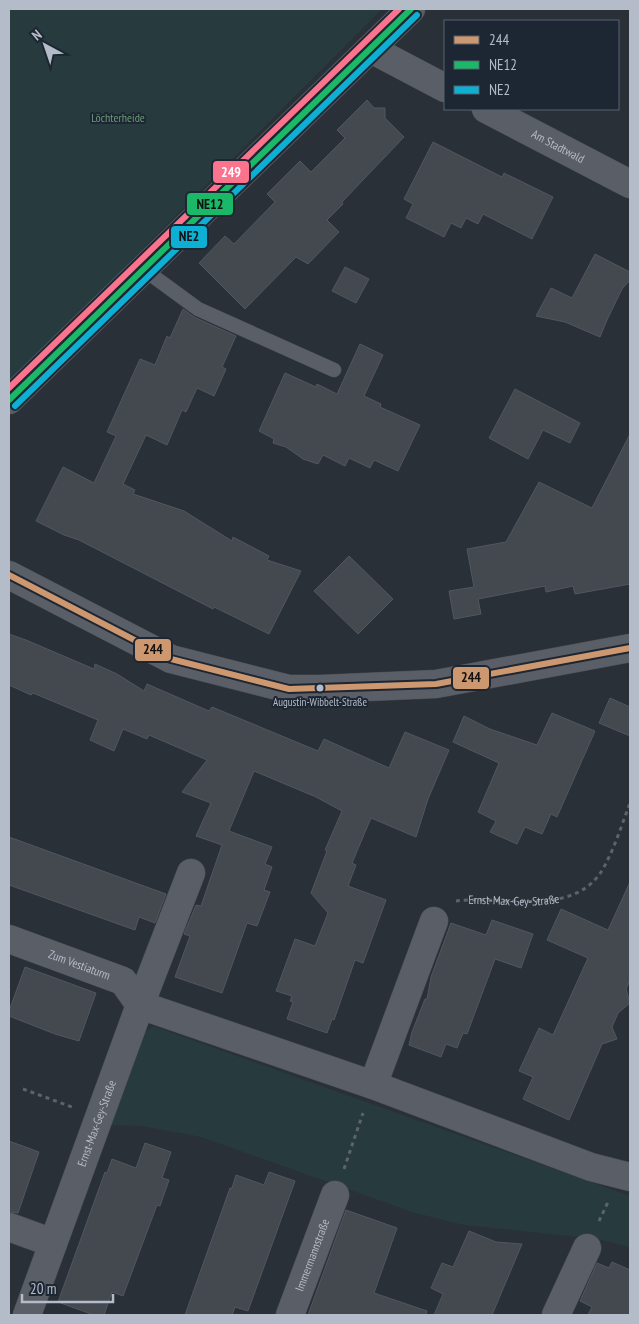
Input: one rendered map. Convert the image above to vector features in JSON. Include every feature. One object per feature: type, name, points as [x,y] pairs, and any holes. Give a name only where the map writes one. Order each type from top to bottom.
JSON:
[{"type":"main road","points":[[9,400],[142,268],[411,9]]},
{"type":"street","points":[[371,49],[444,87]]},
{"type":"street","name":"Am Stadtwald","points":[[488,110],[630,184]]},
{"type":"street","points":[[9,575],[171,659],[289,688],[321,689],[436,684],[630,648]]},
{"type":"street","name":"Ernst-Max-Gey-Straße","points":[[27,1315],[140,1004],[191,873]]},
{"type":"street","points":[[373,1085],[434,921]]},
{"type":"street","name":"Zum Vestiaturm","points":[[9,939],[123,981],[140,1004]]},
{"type":"street","points":[[140,1004],[373,1085],[592,1167],[627,1168]]},
{"type":"street","name":"Immermannstraße","points":[[290,1315],[335,1195]]},
{"type":"street","points":[[9,1227],[54,1243]]},
{"type":"street","points":[[556,1315],[587,1248]]},
{"type":"lane","points":[[142,268],[198,309],[334,370]]},
{"type":"path","name":"Ernst-Max-Gey-Straße","points":[[434,921],[440,911],[457,901],[540,902],[560,899],[580,890],[594,881],[604,867],[630,803]]},
{"type":"path","points":[[335,1195],[373,1085]]},
{"type":"path","points":[[23,1089],[99,1116]]},
{"type":"path","points":[[587,1248],[627,1168]]},
{"type":"green space","name":"Löchterheide","points":[[9,9],[382,9],[9,383]]},
{"type":"green space","points":[[153,1026],[630,1196],[630,1247],[598,1239],[464,1225],[415,1213],[201,1137],[142,1126],[109,1125],[142,1034]]},
{"type":"building","points":[[367,100],[374,108],[385,108],[385,118],[404,137],[327,220],[339,232],[308,264],[296,257],[245,309],[199,263],[225,236],[234,244],[275,202],[267,194],[300,161],[311,172],[345,138],[337,130]]},
{"type":"building","points":[[433,142],[502,177],[504,173],[553,197],[532,239],[483,214],[478,224],[466,218],[461,228],[451,223],[444,237],[406,218],[413,204],[404,199]]},
{"type":"building","points":[[595,254],[630,272],[630,280],[622,289],[600,337],[565,322],[536,316],[551,288],[572,298]]},
{"type":"building","points":[[345,267],[369,279],[356,303],[332,291]]},
{"type":"building","points":[[183,309],[194,317],[236,336],[222,367],[226,369],[214,396],[197,388],[186,412],[182,410],[167,445],[146,435],[123,484],[135,490],[133,494],[184,511],[232,541],[233,537],[269,556],[267,560],[301,571],[269,634],[214,607],[213,609],[79,540],[36,521],[63,467],[94,483],[116,436],[107,432],[140,359],[155,365],[167,336],[170,338]]},
{"type":"building","points":[[360,344],[383,355],[364,396],[381,404],[380,407],[420,425],[398,471],[374,460],[370,468],[349,458],[345,466],[323,455],[318,464],[303,459],[286,447],[273,443],[274,439],[259,431],[285,373],[316,387],[317,384],[337,394]]},
{"type":"building","points":[[515,389],[580,423],[570,443],[543,430],[528,459],[489,438]]},
{"type":"building","points":[[630,434],[630,584],[575,594],[573,586],[546,592],[545,586],[478,599],[481,614],[454,619],[449,591],[474,587],[467,549],[506,542],[539,482],[592,508]]},
{"type":"building","points":[[349,556],[393,599],[358,634],[314,591]]},
{"type":"building","points":[[9,634],[94,669],[95,664],[117,674],[144,691],[147,684],[209,711],[212,707],[318,751],[324,739],[389,768],[405,732],[449,750],[428,799],[416,837],[371,818],[352,863],[356,865],[348,886],[386,900],[363,963],[355,960],[334,1020],[332,1019],[327,1033],[287,1019],[293,1002],[290,1001],[292,996],[276,991],[295,939],[315,946],[328,913],[311,893],[327,851],[325,850],[342,811],[316,797],[254,771],[229,831],[272,847],[265,864],[272,867],[264,890],[270,892],[257,926],[247,923],[222,993],[175,977],[190,936],[184,934],[196,905],[201,906],[222,845],[196,836],[211,803],[182,792],[207,760],[149,735],[147,739],[123,729],[114,751],[90,740],[98,720],[9,685]]},
{"type":"building","points":[[610,698],[630,707],[630,736],[599,723]]},
{"type":"building","points":[[552,713],[595,731],[557,817],[551,814],[542,834],[525,827],[517,844],[490,832],[496,821],[478,812],[499,763],[453,742],[464,716],[490,729],[537,745]]},
{"type":"building","points":[[9,837],[166,894],[155,923],[139,917],[135,930],[9,885]]},
{"type":"building","points":[[630,882],[630,980],[626,989],[630,1003],[618,1013],[612,1027],[617,1039],[602,1044],[569,1120],[523,1099],[533,1077],[519,1071],[539,1028],[553,1035],[588,958],[547,940],[561,909],[608,930]]},
{"type":"building","points":[[492,920],[533,934],[521,968],[495,959],[467,1034],[463,1033],[457,1048],[446,1044],[441,1057],[409,1045],[412,1032],[425,999],[427,999],[431,977],[451,923],[486,935]]},
{"type":"building","points":[[25,967],[96,993],[79,1041],[9,1016],[9,1011]]},
{"type":"building","points":[[9,1141],[39,1152],[18,1213],[9,1212]]},
{"type":"building","points":[[145,1143],[171,1152],[162,1178],[169,1180],[160,1206],[157,1205],[123,1296],[112,1292],[104,1315],[94,1315],[58,1302],[105,1172],[107,1173],[112,1159],[136,1168]]},
{"type":"building","points":[[269,1172],[295,1181],[248,1311],[235,1307],[232,1315],[185,1315],[236,1175],[264,1185]]},
{"type":"building","points":[[346,1210],[397,1228],[374,1293],[427,1311],[426,1315],[308,1315]]},
{"type":"building","points":[[469,1231],[496,1242],[522,1244],[492,1315],[434,1315],[443,1294],[431,1288],[442,1263],[453,1267]]},
{"type":"building","points":[[612,1262],[630,1270],[630,1315],[588,1315],[592,1307],[580,1301],[597,1263],[609,1268]]},
{"type":"transit line","name":"249","points":[[9,388],[399,9]]},
{"type":"transit line","name":"NE12","points":[[9,400],[411,9]]},
{"type":"transit line","name":"NE2","points":[[15,406],[417,15]]},
{"type":"transit line","name":"244","points":[[9,575],[171,659],[289,689],[436,684],[630,648]]},
{"type":"place","name":"Augustin-Wibbelt-Straße","points":[[320,688]]}]
